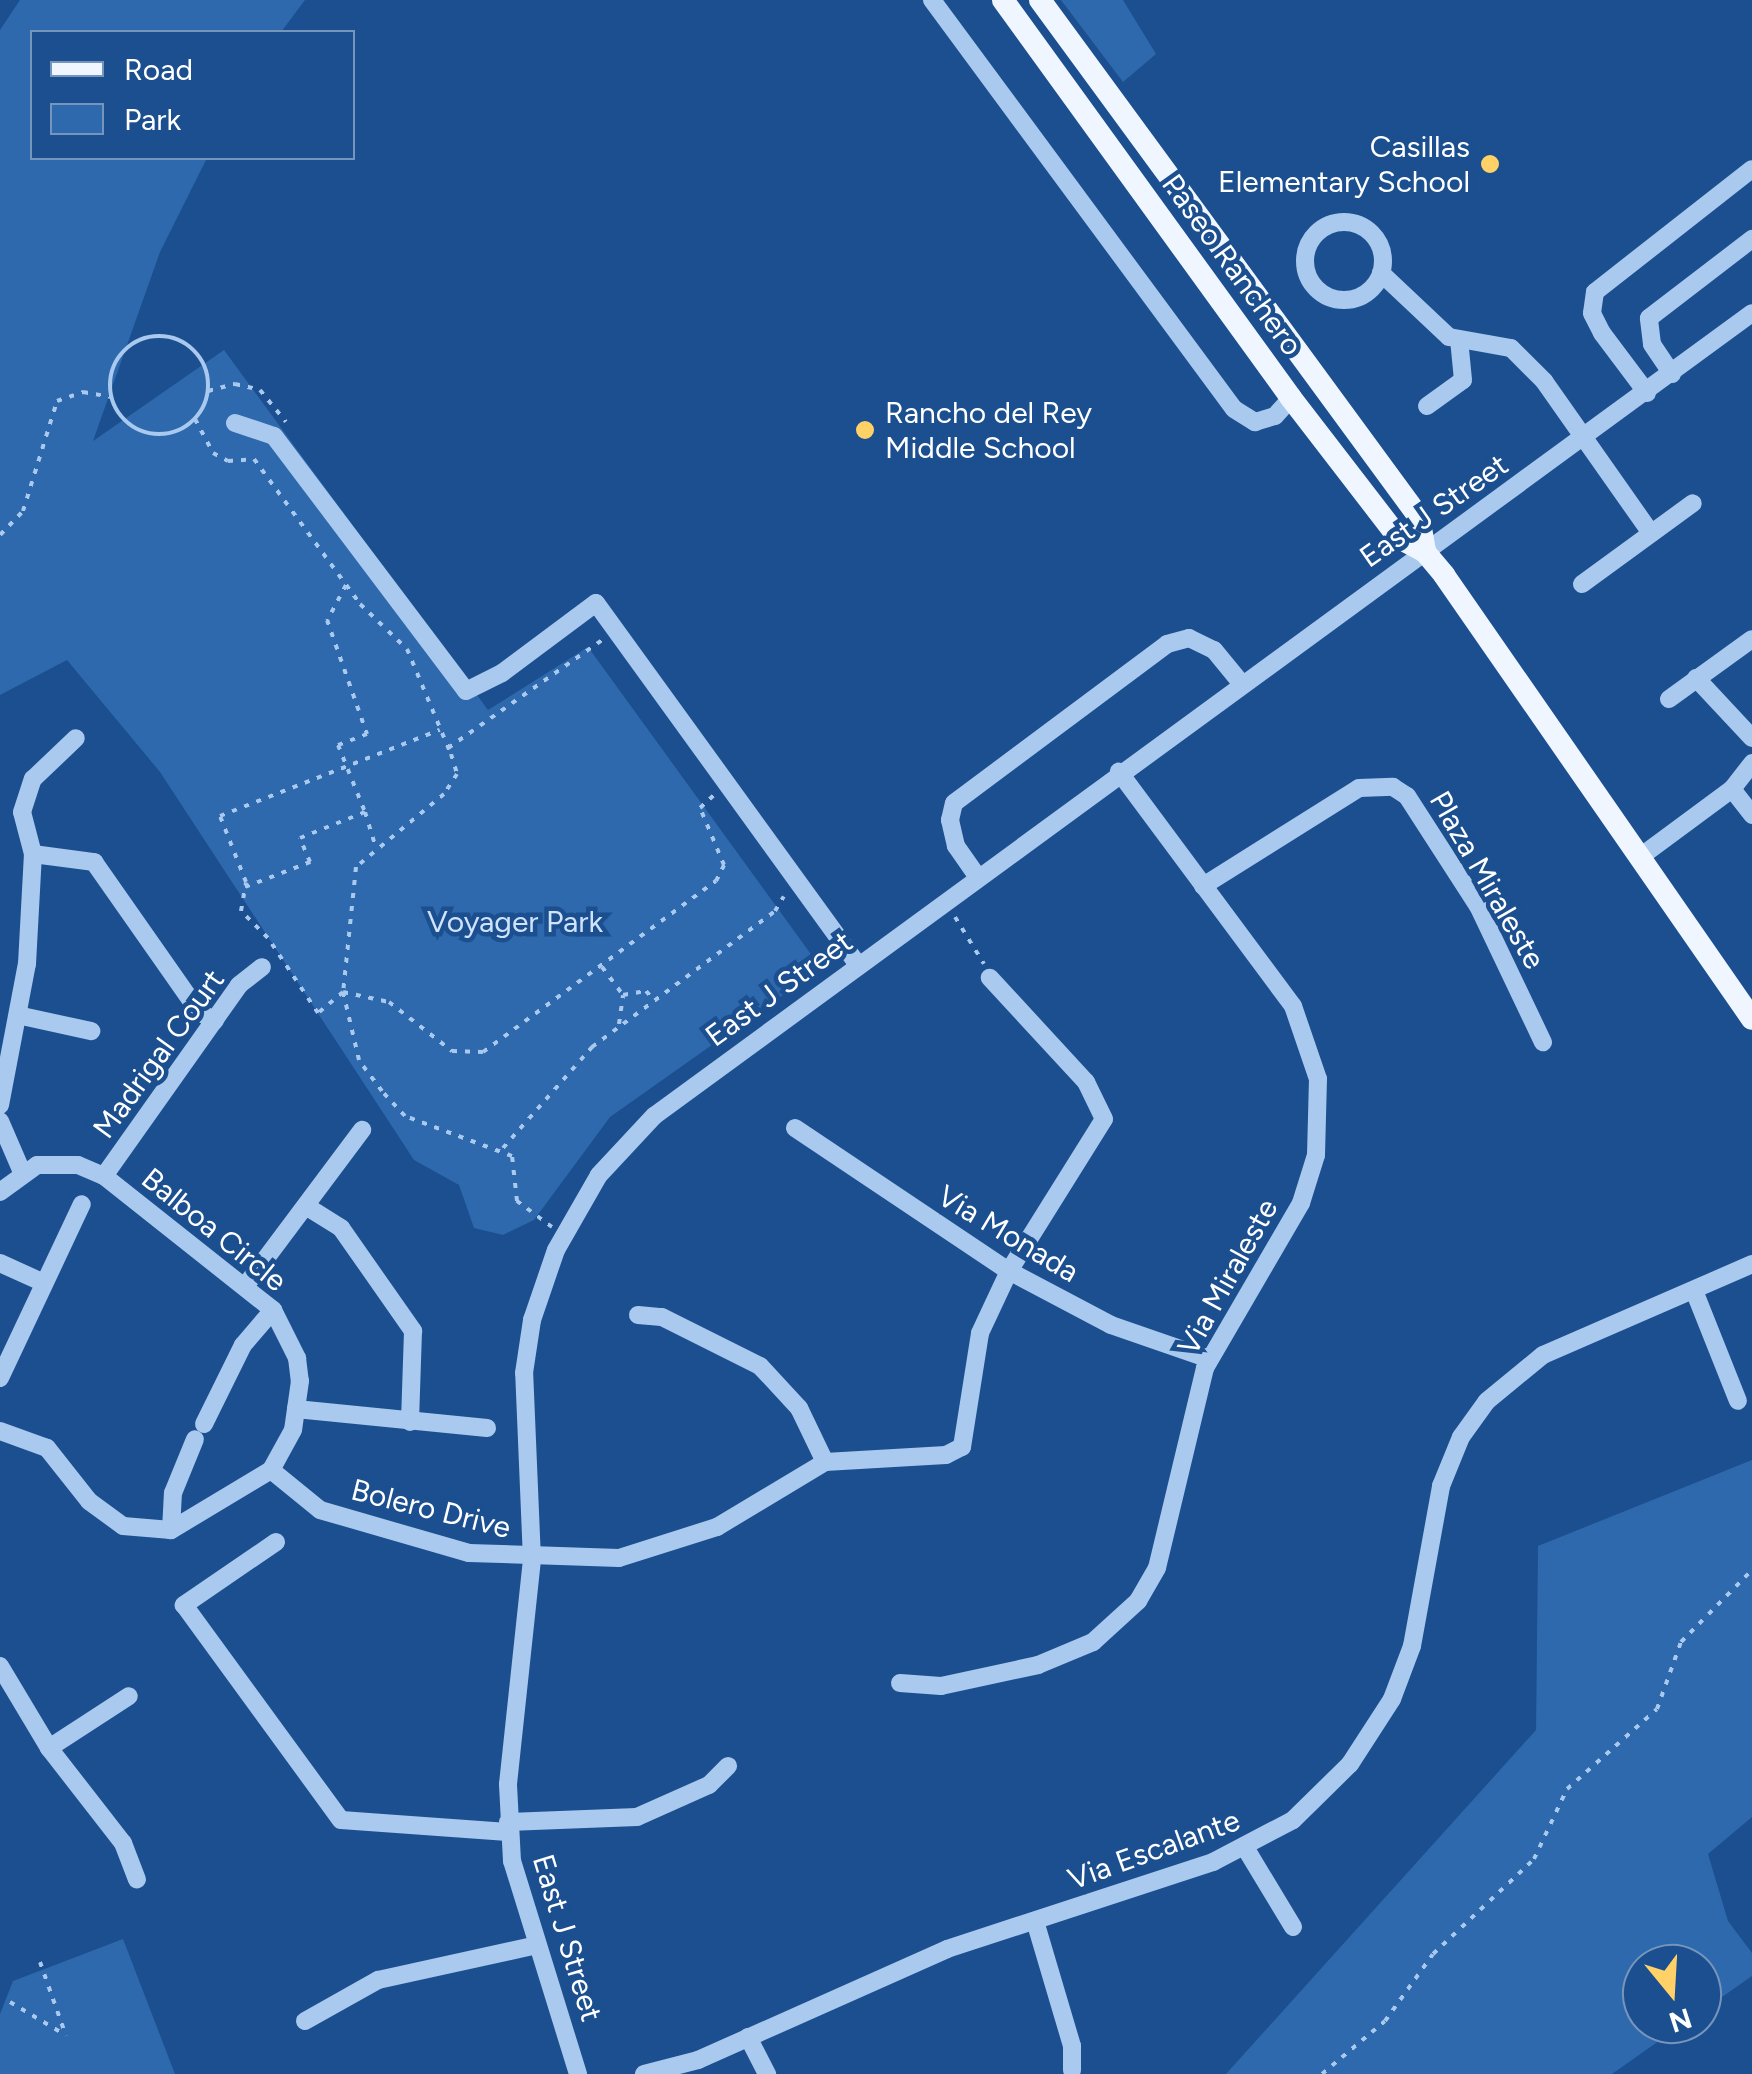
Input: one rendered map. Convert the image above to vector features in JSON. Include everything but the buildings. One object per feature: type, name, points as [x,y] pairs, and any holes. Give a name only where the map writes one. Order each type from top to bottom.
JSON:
[{"type":"main road","name":"Paseo Ranchero","points":[[1003,0],[1291,398],[1399,538],[1425,552]]},
{"type":"main road","name":"Paseo Ranchero","points":[[1040,0],[1419,517],[1425,552],[1752,1019]]},
{"type":"main road","points":[[1237,268],[1260,322],[1296,369],[1299,385],[1291,398]]},
{"type":"street","points":[[932,0],[1234,408],[1255,422],[1276,416],[1291,398]]},
{"type":"street","points":[[1647,392],[1602,333],[1592,312],[1595,292],[1752,170]]},
{"type":"street","points":[[1382,273],[1365,294],[1326,296],[1308,276],[1307,249],[1321,230],[1356,224],[1381,248],[1382,273],[1449,337],[1511,348],[1544,381],[1651,534]]},
{"type":"street","points":[[1672,374],[1652,344],[1649,318],[1752,239]]},
{"type":"street","name":"East J Street","points":[[578,2074],[537,1945],[508,1828],[532,1560],[524,1373],[532,1320],[556,1250],[599,1175],[654,1116],[1119,772],[1752,314]]},
{"type":"street","points":[[1427,406],[1463,380],[1459,339]]},
{"type":"street","points":[[235,424],[274,436],[466,691],[502,673],[596,603],[858,966]]},
{"type":"street","points":[[1582,584],[1693,503]]},
{"type":"street","points":[[977,876],[956,846],[954,803],[1167,644],[1189,638],[1214,650],[1242,683]]},
{"type":"street","points":[[1669,698],[1752,640]]},
{"type":"street","points":[[1696,678],[1752,738]]},
{"type":"street","points":[[0,1105],[22,1016],[33,854],[22,812],[33,779],[76,738]]},
{"type":"street","points":[[1640,857],[1732,789],[1752,762]]},
{"type":"street","name":"Via Miraleste","points":[[900,1683],[941,1686],[1038,1665],[1093,1642],[1126,1616],[1157,1568],[1209,1359],[1301,1203],[1316,1155],[1320,1105],[1312,1054],[1292,1006],[1119,772]]},
{"type":"street","name":"Plaza Miraleste","points":[[1203,886],[1358,788],[1393,787],[1407,796],[1478,906],[1543,1042]]},
{"type":"street","points":[[1732,789],[1752,815]]},
{"type":"street","points":[[33,854],[94,862],[199,1012],[215,1021]]},
{"type":"street","name":"Madrigal Court","points":[[104,1176],[239,985],[262,966]]},
{"type":"street","points":[[638,1314],[662,1317],[760,1366],[799,1408],[825,1462],[946,1455],[962,1447],[980,1333],[1009,1272],[1098,1134],[1104,1110],[1020,1004],[990,978]]},
{"type":"street","points":[[22,1016],[91,1031]]},
{"type":"street","points":[[0,1121],[22,1172],[0,1192]]},
{"type":"street","name":"Via Monada","points":[[795,1128],[1009,1272],[1110,1324],[1209,1359]]},
{"type":"street","points":[[246,1286],[309,1208],[362,1130]]},
{"type":"street","name":"Balboa Circle","points":[[22,1172],[37,1164],[78,1165],[104,1176],[273,1310],[297,1358],[296,1409],[271,1470]]},
{"type":"street","points":[[0,1378],[82,1204]]},
{"type":"street","points":[[309,1208],[341,1228],[413,1331],[410,1422]]},
{"type":"street","points":[[0,1263],[44,1284]]},
{"type":"street","name":"Via Escalante","points":[[644,2074],[748,2036],[947,1949],[1246,1849],[1333,1784],[1392,1699],[1412,1646],[1441,1486],[1461,1437],[1486,1400],[1542,1356],[1695,1293],[1752,1264]]},
{"type":"street","points":[[1695,1293],[1738,1401]]},
{"type":"street","points":[[171,1530],[173,1493],[200,1432],[243,1345],[273,1310]]},
{"type":"street","points":[[296,1409],[486,1428]]},
{"type":"street","points":[[0,1431],[47,1448],[90,1501],[123,1526],[171,1530],[271,1470]]},
{"type":"street","name":"Bolero Drive","points":[[271,1470],[320,1510],[469,1553],[532,1560],[656,1551],[717,1526],[825,1462]]},
{"type":"street","points":[[276,1542],[184,1605],[342,1820],[508,1828],[637,1818],[709,1785],[728,1766]]},
{"type":"street","points":[[3,1676],[49,1748],[123,1843],[136,1879]]},
{"type":"street","points":[[49,1748],[129,1696]]},
{"type":"street","points":[[1246,1849],[1293,1927]]},
{"type":"street","points":[[1035,1921],[1072,2046],[1072,2070]]},
{"type":"street","points":[[305,2021],[378,1980],[537,1945]]},
{"type":"street","points":[[748,2036],[767,2074]]},
{"type":"path","points":[[112,398],[122,353],[164,336],[192,349],[208,376],[195,419],[213,453],[228,460],[254,459],[346,585],[407,649],[448,748],[454,783],[375,846],[356,868],[343,992],[359,1060],[405,1116],[512,1156],[517,1202],[550,1226]]},
{"type":"path","points":[[0,535],[23,511],[58,401],[82,392],[112,398],[128,422],[154,434],[195,419]]},
{"type":"path","points":[[346,585],[327,620],[367,734],[338,745],[375,846]]},
{"type":"path","points":[[448,748],[601,639],[613,655]]},
{"type":"path","points":[[343,992],[318,1013],[268,938],[241,912],[245,887],[220,816],[440,730]]},
{"type":"path","points":[[704,779],[726,809]]},
{"type":"path","points":[[343,992],[389,1002],[452,1051],[483,1052],[716,882],[724,865],[700,808],[715,794]]},
{"type":"path","points":[[245,887],[310,862],[300,838],[365,812]]},
{"type":"path","points":[[502,1150],[560,1076],[653,999],[775,911],[784,895],[779,881]]},
{"type":"path","points":[[943,902],[990,978]]},
{"type":"path","points":[[601,965],[623,995]]},
{"type":"path","points":[[623,995],[646,991],[653,999]]},
{"type":"path","points":[[620,1025],[617,1006],[623,995]]},
{"type":"path","points":[[1322,2074],[1384,2021],[1432,1954],[1534,1858],[1567,1789],[1656,1709],[1681,1642],[1700,1629],[1752,1570]]},
{"type":"path","points":[[10,2002],[66,2036],[40,1962]]},
{"type":"green space","name":"Voyager Park","points":[[20,0],[305,0],[282,30],[30,30],[30,160],[206,160],[160,252],[93,441],[224,350],[488,710],[588,647],[821,968],[610,1117],[534,1220],[503,1235],[474,1228],[459,1185],[414,1160],[160,772],[67,660],[0,695],[0,30]]},
{"type":"green space","points":[[1061,0],[1123,0],[1156,54],[1123,82]]},
{"type":"green space","points":[[1752,1460],[1752,1817],[1708,1854],[1728,1921],[1752,1953],[1752,1976],[1722,1997],[1722,1944],[1622,1944],[1622,2044],[1655,2044],[1612,2074],[1226,2074],[1536,1730],[1538,1546]]},
{"type":"green space","points":[[123,1939],[175,2074],[0,2074],[0,2014],[13,1981]]},
{"type":"place","name":"Casillas Elementary School","points":[[1490,164]]},
{"type":"place","name":"Rancho del Rey Middle School","points":[[865,430]]}]
